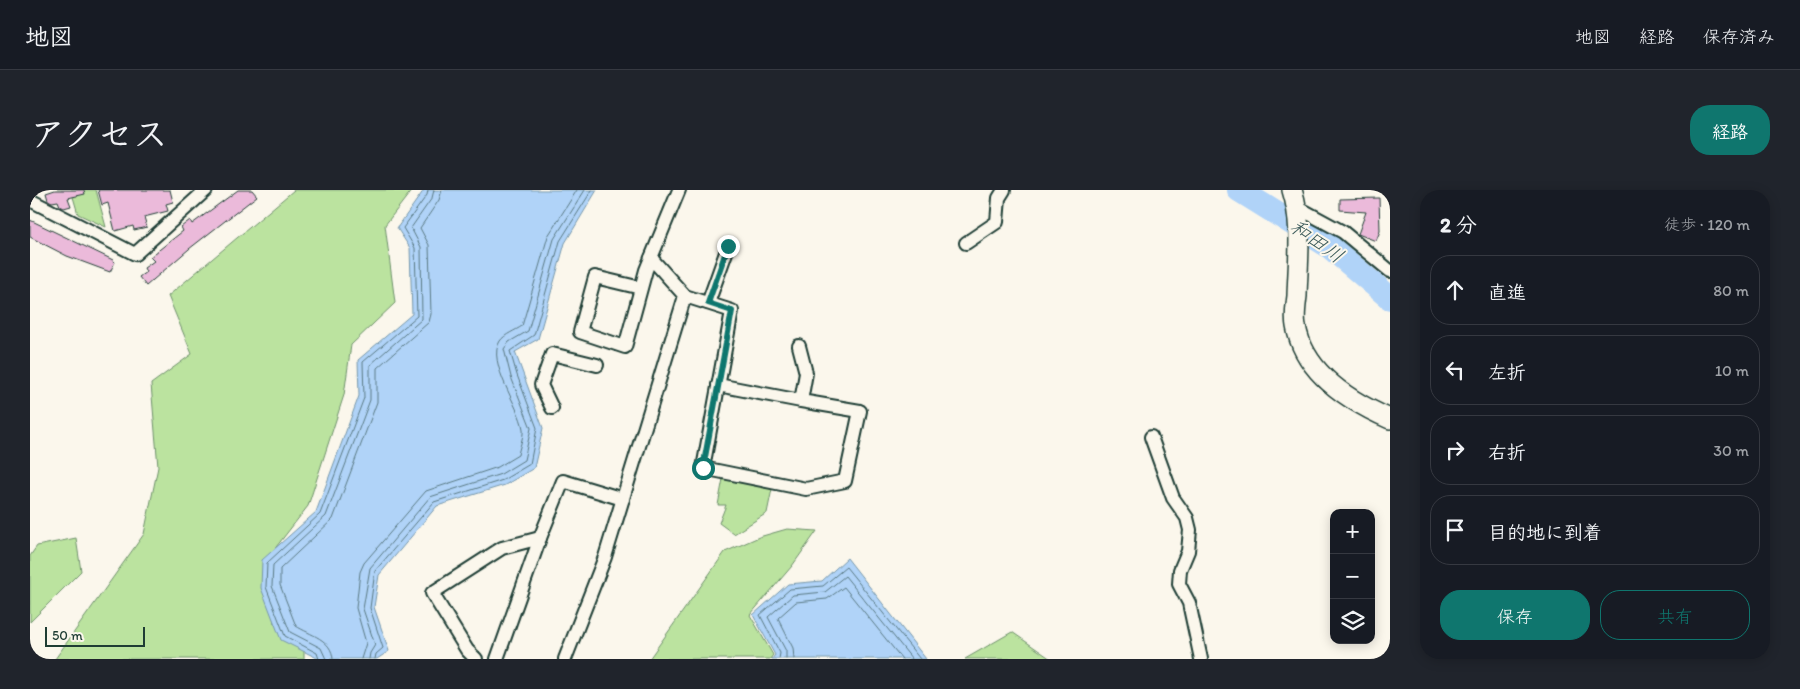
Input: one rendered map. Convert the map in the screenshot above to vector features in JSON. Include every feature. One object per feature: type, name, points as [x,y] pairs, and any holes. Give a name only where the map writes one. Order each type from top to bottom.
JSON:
[{"type":"main road","points":[[1295,203],[1298,251],[1296,326],[1305,350],[1317,369],[1344,395],[1390,419]]},
{"type":"street","points":[[30,200],[135,254],[206,190]]},
{"type":"street","points":[[641,288],[594,276],[580,332],[625,347],[651,258],[679,190]]},
{"type":"street","points":[[966,242],[997,222],[998,198],[1004,190]]},
{"type":"street","points":[[1295,203],[1343,232],[1390,271]]},
{"type":"street","points":[[708,303],[728,246]]},
{"type":"street","points":[[651,258],[685,296],[732,311],[718,385],[703,468],[806,489],[845,481],[860,411],[718,385]]},
{"type":"street","points":[[565,659],[605,557],[685,296]]},
{"type":"street","points":[[799,346],[806,373],[801,401]]},
{"type":"street","points":[[552,408],[541,385],[552,354],[597,365]]},
{"type":"street","points":[[1151,437],[1173,498],[1187,518],[1190,530],[1188,551],[1180,570],[1179,584],[1190,603],[1201,659]]},
{"type":"street","points":[[497,659],[540,538],[563,481],[622,499]]},
{"type":"street","points":[[476,659],[467,650],[432,593],[502,548],[540,538]]},
{"type":"green space","points":[[71,190],[96,190],[106,227],[78,214]]},
{"type":"green space","points":[[294,190],[412,190],[385,225],[395,303],[351,345],[344,395],[308,506],[266,560],[274,624],[304,647],[304,659],[55,659],[144,534],[158,467],[151,384],[192,354],[168,296]]},
{"type":"green space","points":[[723,479],[772,489],[767,513],[734,534],[719,523],[726,505],[718,505]]},
{"type":"green space","points":[[787,529],[817,531],[792,566],[750,615],[773,655],[770,659],[649,659],[725,552],[759,537]]},
{"type":"green space","points":[[76,538],[81,571],[30,622],[30,556],[37,546]]},
{"type":"green space","points":[[1012,632],[1051,659],[965,659]]},
{"type":"water","points":[[424,190],[597,190],[565,243],[538,339],[515,352],[543,428],[534,468],[505,485],[437,506],[379,575],[374,607],[389,651],[377,659],[319,659],[281,640],[261,588],[262,560],[316,512],[359,396],[358,360],[412,314],[410,248],[397,228]]},
{"type":"water","points":[[847,558],[926,659],[772,659],[775,655],[753,615],[788,584],[822,581]]},
{"type":"building","points":[[55,190],[84,190],[85,194],[68,198],[71,206],[64,208],[60,206],[58,201],[52,202],[48,200],[46,193]]},
{"type":"building","points":[[98,190],[170,190],[173,202],[166,204],[168,211],[144,217],[147,227],[134,230],[133,226],[115,231],[108,203],[102,205]]},
{"type":"building","points":[[238,190],[252,190],[257,196],[189,249],[146,286],[139,277],[146,272],[144,268],[154,261],[150,257],[183,231],[181,227],[190,220],[192,224]]},
{"type":"building","points":[[1379,198],[1380,231],[1376,241],[1358,234],[1366,212],[1340,210],[1340,199]]},
{"type":"building","points":[[30,220],[113,260],[115,262],[110,272],[67,256],[30,237]]},
{"type":"waterway","name":"和田川","points":[[1239,190],[1330,247],[1390,298]]},
{"type":"route","points":[[703,468],[732,311],[708,303],[728,246]]}]
